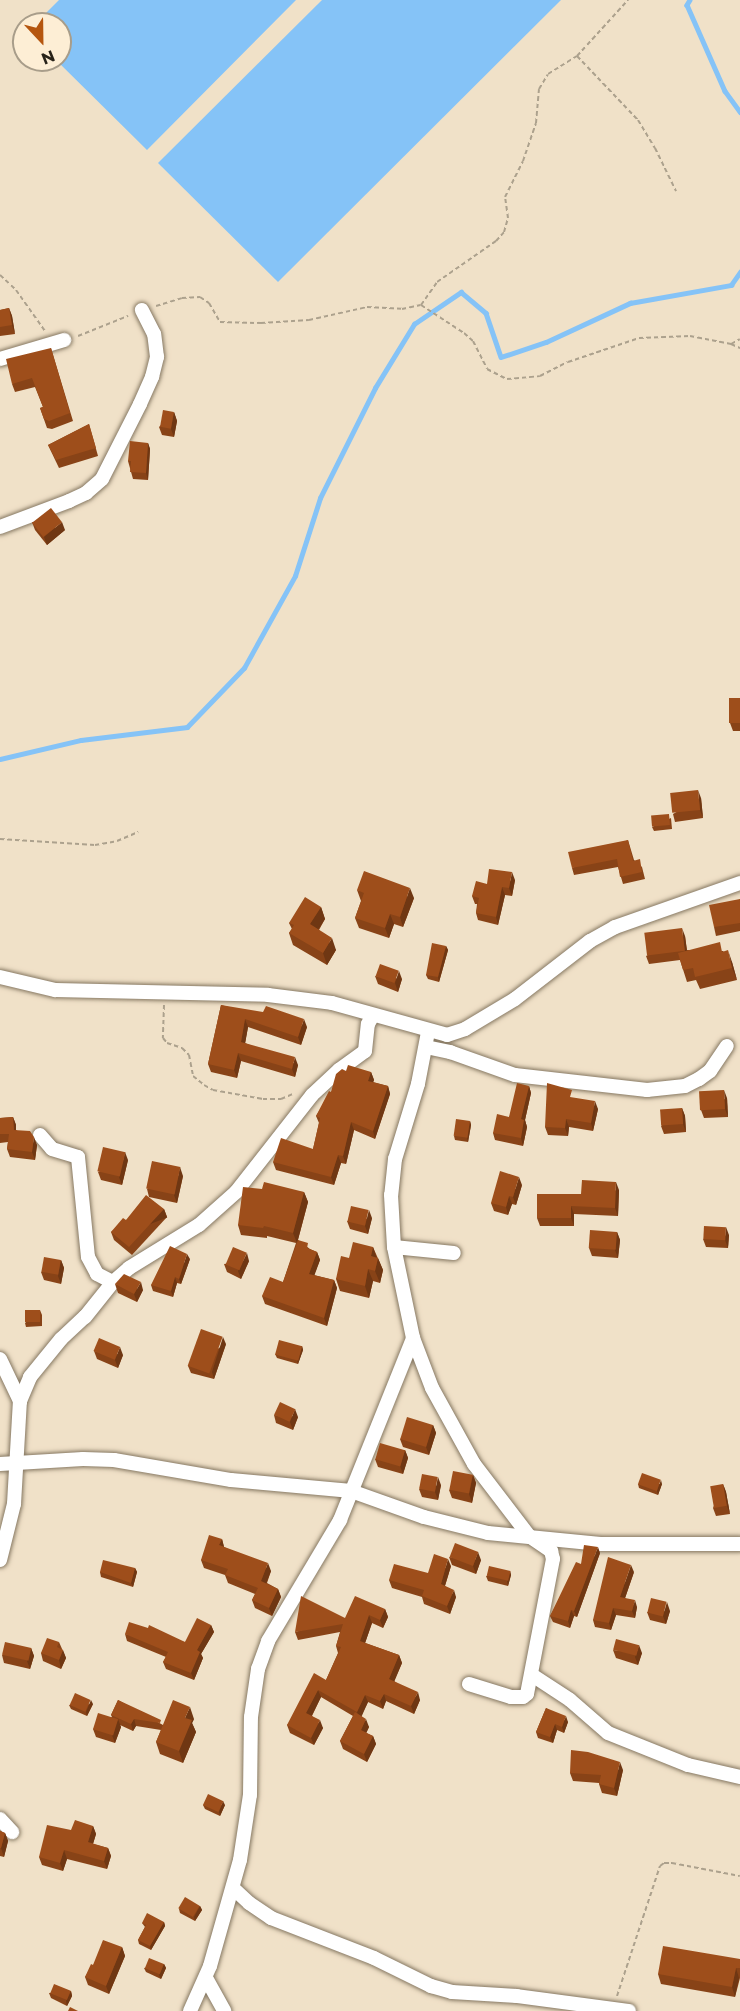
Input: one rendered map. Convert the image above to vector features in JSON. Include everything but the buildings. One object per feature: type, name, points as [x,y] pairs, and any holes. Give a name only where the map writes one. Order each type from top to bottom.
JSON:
[{"type":"street","points":[[0,527],[78,497],[102,478],[140,404],[152,377],[157,357],[154,334],[142,310]]},
{"type":"street","points":[[0,358],[64,340]]},
{"type":"street","points":[[0,977],[55,990],[268,995],[332,1004],[428,1032],[447,1035],[465,1029],[515,999],[590,941],[615,927],[740,883]]},
{"type":"street","points":[[0,1560],[14,1504],[18,1462],[16,1431],[20,1401],[30,1377],[61,1339],[92,1309],[113,1282],[129,1268],[215,1213],[248,1178],[312,1095],[339,1070],[365,1051],[369,1024],[373,1015]]},
{"type":"street","points":[[428,1032],[418,1084],[395,1159],[391,1194],[394,1247],[412,1338],[432,1388],[474,1464],[530,1536],[550,1551],[554,1559],[527,1694],[518,1698],[469,1684]]},
{"type":"street","points":[[426,1047],[450,1052],[515,1075],[647,1090],[685,1086],[699,1079],[710,1071],[727,1046]]},
{"type":"street","points":[[40,1135],[52,1149],[78,1157],[88,1257],[97,1274],[113,1282]]},
{"type":"street","points":[[394,1247],[454,1253]]},
{"type":"street","points":[[190,2011],[206,1978],[233,1888],[250,1795],[251,1717],[258,1669],[268,1641],[329,1540],[412,1338]]},
{"type":"street","points":[[0,1359],[20,1401]]},
{"type":"street","points":[[0,1464],[83,1459],[114,1460],[231,1480],[351,1491],[424,1517],[472,1530],[600,1544],[740,1544]]},
{"type":"street","points":[[532,1675],[570,1700],[608,1733],[688,1765],[740,1777]]},
{"type":"street","points":[[0,1819],[12,1832]]},
{"type":"street","points":[[233,1888],[249,1904],[272,1918],[374,1958],[431,1986],[470,1994],[517,1996],[629,2011]]},
{"type":"street","points":[[206,1978],[224,2011]]},
{"type":"path","points":[[422,306],[437,282],[496,241],[504,232],[508,218],[505,197],[523,161],[536,123],[539,89],[548,74],[577,56],[628,0]]},
{"type":"path","points":[[577,56],[638,120],[676,191]]},
{"type":"path","points":[[0,275],[16,290],[43,329],[64,340],[142,310],[182,298],[200,297],[209,303],[220,322],[261,323],[309,320],[368,307],[402,309],[422,306],[473,341],[487,369],[507,379],[540,376],[568,362],[639,338],[690,336],[740,348]]},
{"type":"path","points":[[731,344],[740,339]]},
{"type":"path","points":[[0,839],[95,845],[117,841],[138,832]]},
{"type":"path","points":[[165,992],[163,1038],[167,1043],[182,1048],[189,1055],[193,1076],[204,1085],[213,1090],[263,1099],[281,1099],[297,1092],[312,1095]]},
{"type":"path","points":[[612,2007],[660,1866],[664,1863],[672,1863],[740,1876]]},
{"type":"water","points":[[59,0],[296,0],[147,150],[68,72],[72,72],[72,12],[47,12]]},
{"type":"water","points":[[322,0],[561,0],[278,282],[158,163]]},
{"type":"waterway","points":[[690,0],[687,5],[725,91],[740,112]]},
{"type":"waterway","points":[[0,759],[81,740],[187,727],[244,668],[295,576],[320,498],[375,388],[414,324],[461,292],[486,313],[501,357],[546,342],[630,303],[731,285],[740,272]]}]
